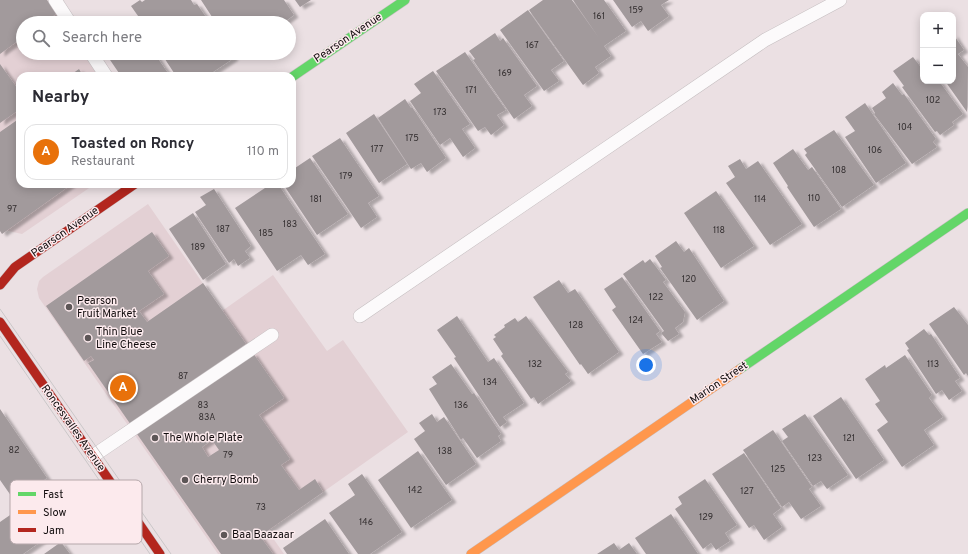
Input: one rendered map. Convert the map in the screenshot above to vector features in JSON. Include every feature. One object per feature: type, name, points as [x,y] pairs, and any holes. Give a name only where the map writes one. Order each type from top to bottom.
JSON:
[{"type":"street","name":"Pearson Avenue","points":[[296,73],[404,0]]},
{"type":"street","name":"Pearson Avenue","points":[[0,285],[15,267],[129,188]]},
{"type":"street","name":"Marion Street","points":[[471,554],[968,213]]},
{"type":"street","name":"Roncesvalles Avenue","points":[[0,322],[109,480]]},
{"type":"street","name":"Roncesvalles Avenue","points":[[142,528],[160,554]]},
{"type":"lane","points":[[55,0],[65,16]]},
{"type":"lane","points":[[360,316],[765,40],[840,0]]},
{"type":"lane","points":[[96,60],[103,72]]},
{"type":"lane","points":[[93,456],[272,334]]},
{"type":"shaded area","points":[[0,0],[47,0],[58,16],[16,16],[16,60],[88,60],[95,72],[16,72],[16,188],[89,188],[22,234],[0,229]]},
{"type":"shaded area","points":[[148,204],[222,311],[273,275],[327,351],[343,340],[408,432],[268,531],[284,554],[218,554],[39,298],[37,289],[39,281],[43,277]]},
{"type":"building","points":[[0,0],[47,0],[56,14],[53,16],[16,16],[16,42],[0,54]]},
{"type":"building","points":[[140,0],[142,2],[145,0],[191,0],[194,5],[197,4],[205,16],[138,16],[131,6]]},
{"type":"building","points":[[201,0],[284,0],[294,15],[293,16],[211,16]]},
{"type":"building","points":[[295,0],[311,0],[300,7]]},
{"type":"building","points":[[543,0],[572,0],[599,38],[573,0],[604,0],[626,31],[604,46],[611,56],[595,67],[599,73],[583,85],[529,10]]},
{"type":"building","points":[[613,0],[669,0],[661,5],[669,16],[648,31],[641,21],[632,27]]},
{"type":"building","points":[[528,10],[564,61],[551,70],[559,81],[544,91],[500,30]]},
{"type":"building","points":[[495,33],[500,41],[503,38],[537,86],[524,95],[532,106],[514,119],[473,60],[475,59],[469,51]]},
{"type":"building","points":[[956,38],[964,50],[958,54],[968,67],[967,112],[947,84],[956,84]]},
{"type":"building","points":[[465,52],[506,110],[497,115],[504,125],[491,135],[485,127],[478,131],[436,71]]},
{"type":"building","points":[[913,57],[920,66],[920,84],[941,84],[963,114],[952,122],[954,125],[940,135],[937,131],[935,132],[902,87],[904,86],[893,71]]},
{"type":"building","points":[[110,60],[159,60],[167,72],[118,72]]},
{"type":"building","points":[[166,60],[231,60],[213,72],[173,72]]},
{"type":"building","points":[[0,64],[16,86],[16,112],[0,123]]},
{"type":"building","points":[[433,71],[470,124],[462,129],[475,148],[463,157],[450,138],[440,145],[410,101],[421,93],[414,84]]},
{"type":"building","points":[[893,83],[902,95],[904,94],[936,139],[933,142],[937,147],[912,164],[874,114],[875,113],[872,108],[886,98],[882,92]]},
{"type":"building","points":[[405,99],[446,158],[427,172],[421,163],[411,169],[378,118]]},
{"type":"building","points":[[865,103],[906,163],[876,183],[845,137],[855,131],[845,117]]},
{"type":"building","points":[[374,114],[407,164],[379,183],[346,133]]},
{"type":"building","points":[[16,121],[16,188],[66,188],[2,234],[0,231],[0,132]]},
{"type":"building","points":[[834,130],[874,185],[842,207],[805,155],[807,153],[804,149]]},
{"type":"building","points":[[340,138],[379,196],[368,203],[377,217],[361,228],[312,156]]},
{"type":"building","points":[[793,149],[808,170],[812,167],[841,209],[814,227],[773,163]]},
{"type":"building","points":[[310,158],[348,214],[317,235],[286,188],[296,188],[296,167]]},
{"type":"building","points":[[740,159],[746,169],[758,161],[802,224],[770,245],[726,183],[735,177],[728,166]]},
{"type":"building","points":[[265,188],[281,188],[325,254],[308,265],[301,255],[277,271],[235,208]]},
{"type":"building","points":[[214,189],[251,246],[245,251],[250,258],[238,266],[234,259],[229,263],[195,212],[206,205],[200,197]]},
{"type":"building","points":[[716,191],[754,246],[721,268],[684,213]]},
{"type":"building","points":[[193,213],[226,264],[203,280],[169,229]]},
{"type":"building","points":[[152,232],[169,256],[148,271],[164,294],[139,311],[147,322],[203,283],[246,344],[131,425],[88,363],[94,360],[91,356],[84,361],[46,306]]},
{"type":"building","points":[[676,241],[684,252],[689,248],[724,301],[697,320],[660,268],[662,267],[655,256]]},
{"type":"building","points":[[650,259],[666,280],[663,282],[685,312],[683,322],[675,328],[679,334],[668,341],[661,333],[664,331],[623,274],[643,260],[645,263]]},
{"type":"building","points":[[622,277],[660,331],[656,334],[662,342],[643,354],[612,310],[616,307],[604,289]]},
{"type":"building","points":[[559,280],[568,293],[575,289],[619,352],[588,374],[581,364],[580,365],[533,297]]},
{"type":"building","points":[[954,307],[968,325],[968,376],[966,373],[964,375],[929,324]]},
{"type":"building","points":[[457,316],[488,362],[494,358],[524,403],[503,417],[507,422],[500,427],[454,358],[456,357],[437,330]]},
{"type":"building","points":[[526,316],[568,372],[565,374],[571,381],[538,404],[534,397],[531,399],[501,356],[503,354],[493,339],[496,337],[494,335],[505,327],[504,325],[515,318],[518,322]]},
{"type":"building","points":[[924,329],[929,335],[931,334],[960,378],[955,381],[962,391],[949,400],[942,390],[936,394],[907,350],[909,349],[905,343]]},
{"type":"building","points":[[253,353],[284,398],[259,415],[290,459],[281,465],[299,490],[315,479],[323,492],[260,536],[273,554],[221,554],[137,434]],"holes":[[[212,440],[219,450],[208,457],[202,447]]]},
{"type":"building","points":[[905,355],[932,395],[929,398],[943,417],[924,430],[934,445],[902,467],[877,430],[888,422],[875,404],[880,401],[865,379],[885,365],[886,368]]},
{"type":"building","points":[[451,364],[472,394],[474,393],[501,434],[498,436],[501,441],[477,458],[463,438],[461,440],[429,389],[437,384],[432,377]]},
{"type":"building","points":[[841,397],[884,460],[856,479],[813,416]]},
{"type":"building","points":[[0,409],[47,478],[44,480],[10,480],[10,494],[0,480]]},
{"type":"building","points":[[432,414],[437,422],[444,417],[476,464],[446,485],[414,439],[425,431],[419,423]]},
{"type":"building","points":[[805,414],[848,475],[827,489],[821,481],[813,486],[782,441],[788,437],[782,429]]},
{"type":"building","points":[[773,430],[812,487],[809,489],[821,506],[801,519],[789,502],[782,507],[743,450]]},
{"type":"building","points":[[418,451],[452,500],[411,528],[378,480]]},
{"type":"building","points":[[744,453],[781,508],[773,514],[782,527],[764,540],[754,525],[749,528],[712,474]]},
{"type":"building","points":[[362,474],[402,532],[370,554],[358,554],[329,513],[355,495],[348,484]]},
{"type":"building","points":[[705,479],[737,525],[725,533],[730,541],[716,550],[711,543],[703,549],[675,509],[682,504],[678,497]]},
{"type":"building","points":[[671,514],[698,554],[646,554],[635,538]]},
{"type":"building","points":[[10,515],[10,544],[37,544],[23,554],[0,554],[0,522]]},
{"type":"building","points":[[325,519],[349,554],[287,554],[283,548]]},
{"type":"building","points":[[614,543],[619,550],[629,543],[637,554],[597,554]]},
{"type":"building","points":[[58,544],[62,544],[70,554],[44,554]]},
{"type":"tram line","points":[[0,309],[119,480]]},
{"type":"tram line","points":[[0,336],[99,480]]},
{"type":"tram line","points":[[142,512],[171,554]]},
{"type":"tram line","points":[[142,542],[150,554]]},
{"type":"traffic: fast","points":[[296,74],[405,0]]},
{"type":"traffic: fast","points":[[740,369],[968,213]]},
{"type":"traffic: slow","points":[[471,554],[740,369]]},
{"type":"traffic: jam","points":[[0,285],[15,267],[129,188]]},
{"type":"traffic: jam","points":[[0,322],[109,480]]},
{"type":"traffic: jam","points":[[142,528],[160,554]]},
{"type":"place","name":"Pearson Fruit Market","points":[[69,307]]},
{"type":"place","name":"Thin Blue Line Cheese","points":[[88,338]]},
{"type":"place","name":"Toasted on Roncy","points":[[123,388]]},
{"type":"place","name":"The Whole Plate","points":[[155,438]]},
{"type":"place","name":"Cherry Bomb","points":[[185,480]]},
{"type":"place","name":"Baa Baazaar","points":[[224,535]]}]
